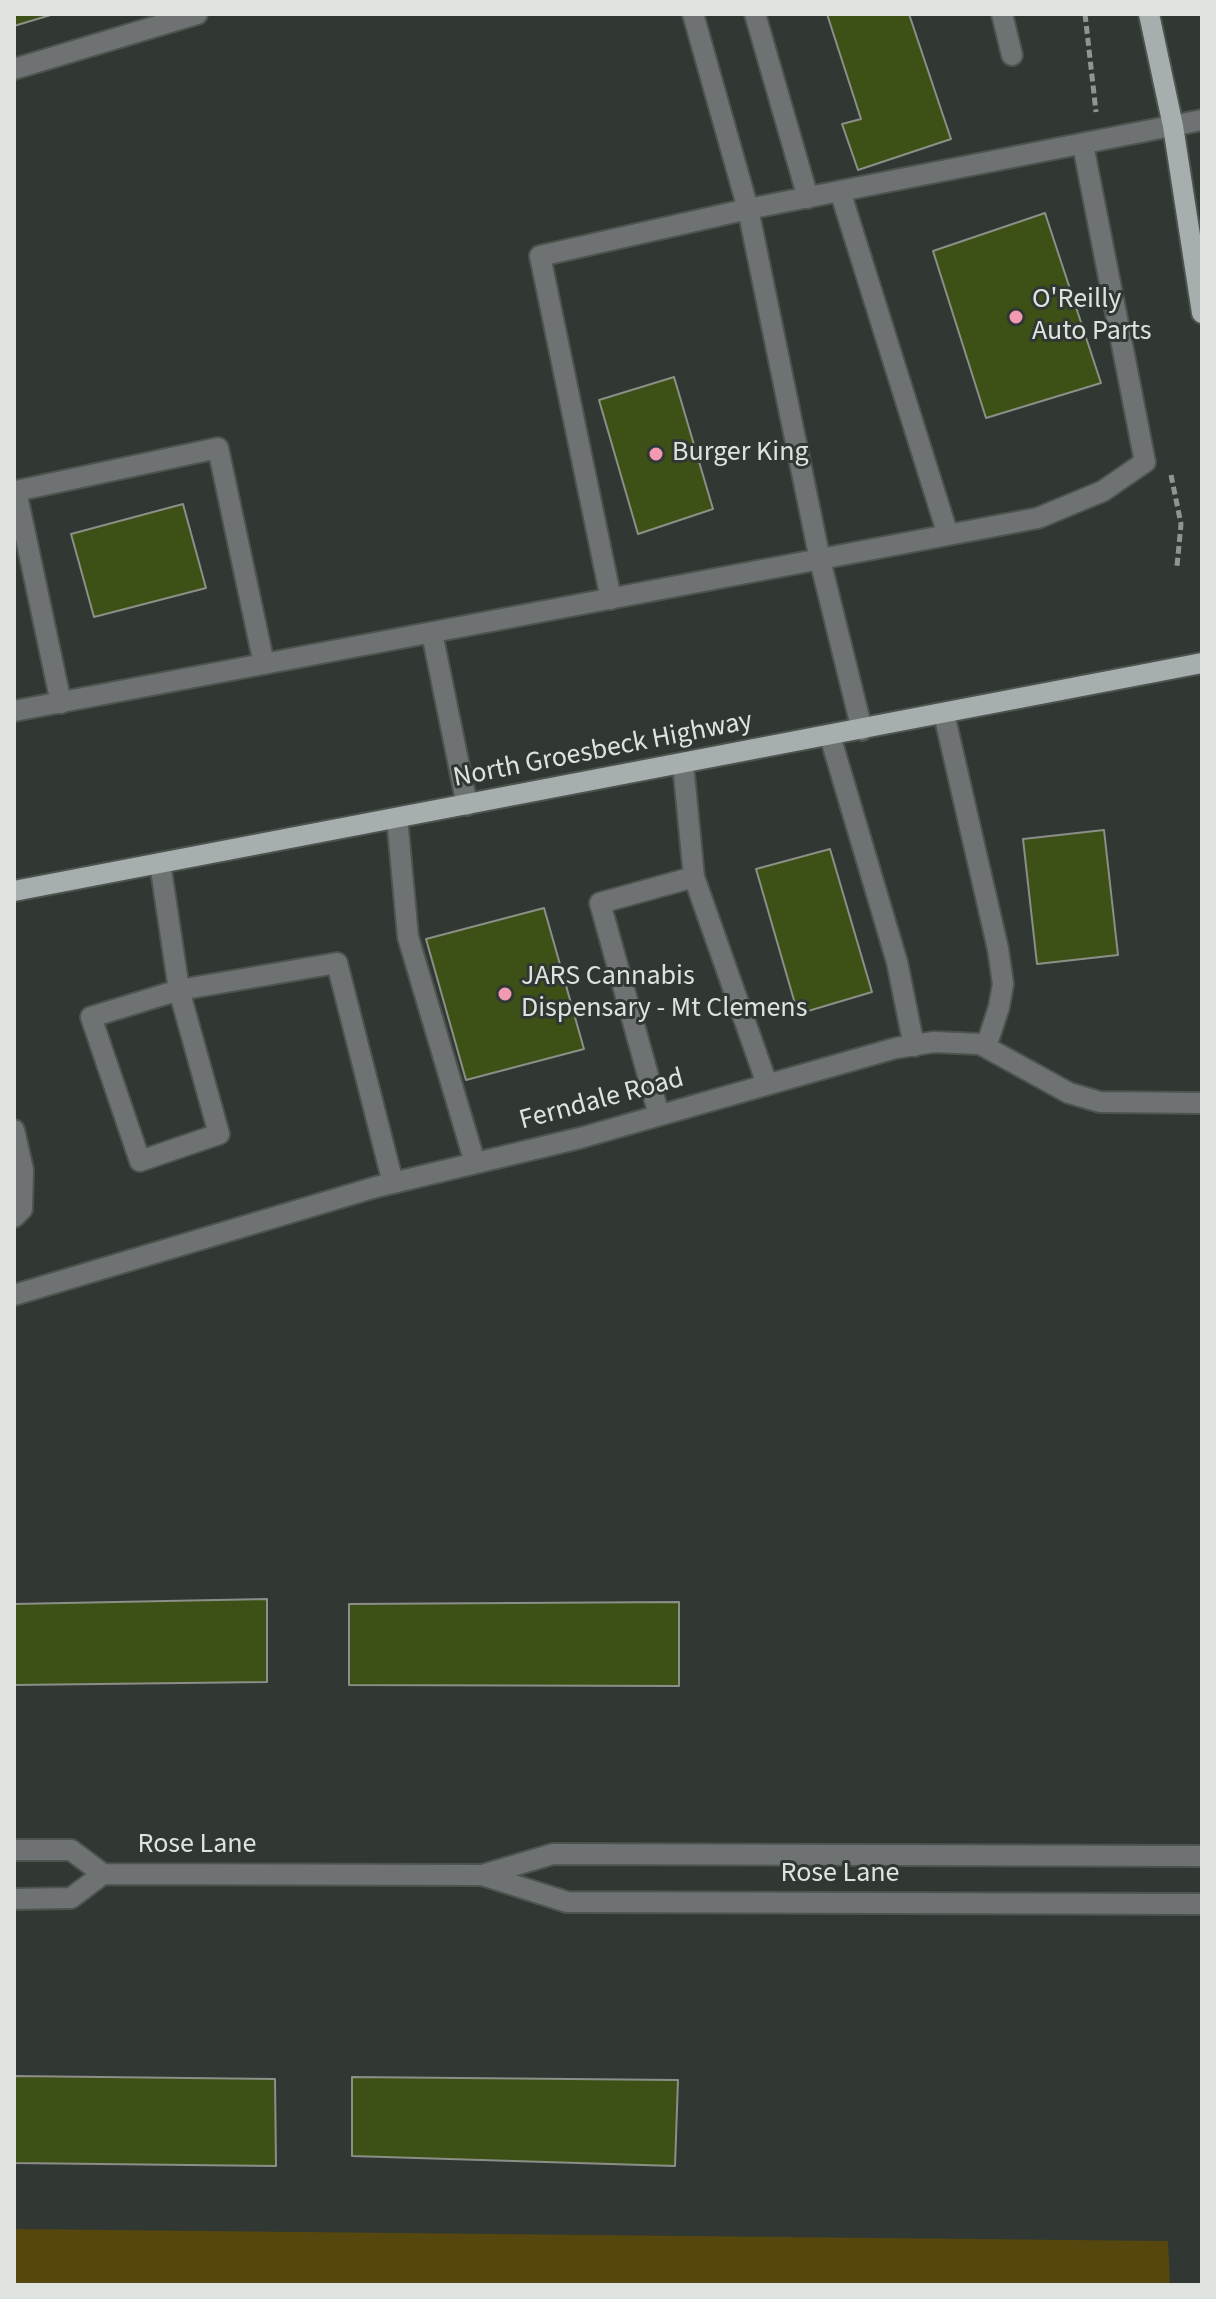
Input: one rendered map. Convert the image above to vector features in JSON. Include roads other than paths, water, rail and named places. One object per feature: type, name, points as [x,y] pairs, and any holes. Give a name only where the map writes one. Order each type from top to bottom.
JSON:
[{"type":"main road","points":[[1149,14],[1173,126],[1202,313]]},
{"type":"main road","name":"North Groesbeck Highway","points":[[14,891],[1202,663]]},
{"type":"street","points":[[14,69],[197,14]]},
{"type":"street","points":[[693,14],[748,209],[820,560],[862,730]]},
{"type":"street","points":[[755,14],[808,198]]},
{"type":"street","points":[[1002,14],[1012,55]]},
{"type":"street","points":[[611,599],[540,256],[748,209],[1202,120]]},
{"type":"street","points":[[14,711],[1038,518],[1103,491],[1145,462],[1083,145]]},
{"type":"street","points":[[840,191],[948,535]]},
{"type":"street","points":[[61,703],[16,491],[218,448],[264,664]]},
{"type":"street","points":[[432,633],[467,805]]},
{"type":"street","points":[[944,714],[998,949],[1003,984],[986,1047]]},
{"type":"street","points":[[830,736],[897,962],[914,1046]]},
{"type":"street","points":[[683,764],[694,877],[767,1084]]},
{"type":"street","points":[[397,818],[408,937],[475,1163]]},
{"type":"street","points":[[160,863],[179,990],[219,1134],[140,1161],[91,1017],[179,990],[337,963],[393,1183]]},
{"type":"street","points":[[659,1115],[600,903],[694,877]]},
{"type":"street","name":"Ferndale Road","points":[[14,1295],[393,1183],[580,1138],[843,1062],[934,1042],[980,1044],[1069,1093],[1100,1102],[1202,1103]]},
{"type":"street","points":[[14,1130],[23,1170],[22,1209],[14,1217]]},
{"type":"street","name":"Rose Lane","points":[[14,1850],[71,1850],[103,1874],[482,1875],[553,1854],[1202,1856]]},
{"type":"street","name":"Rose Lane","points":[[14,1899],[71,1898],[103,1874]]},
{"type":"street","name":"Rose Lane","points":[[482,1875],[567,1902],[1202,1904]]},
{"type":"place","name":"O'Reilly Auto Parts","points":[[1016,317]]},
{"type":"place","name":"Burger King","points":[[656,454]]},
{"type":"place","name":"JARS Cannabis Dispensary - Mt Clemens","points":[[505,994]]}]
